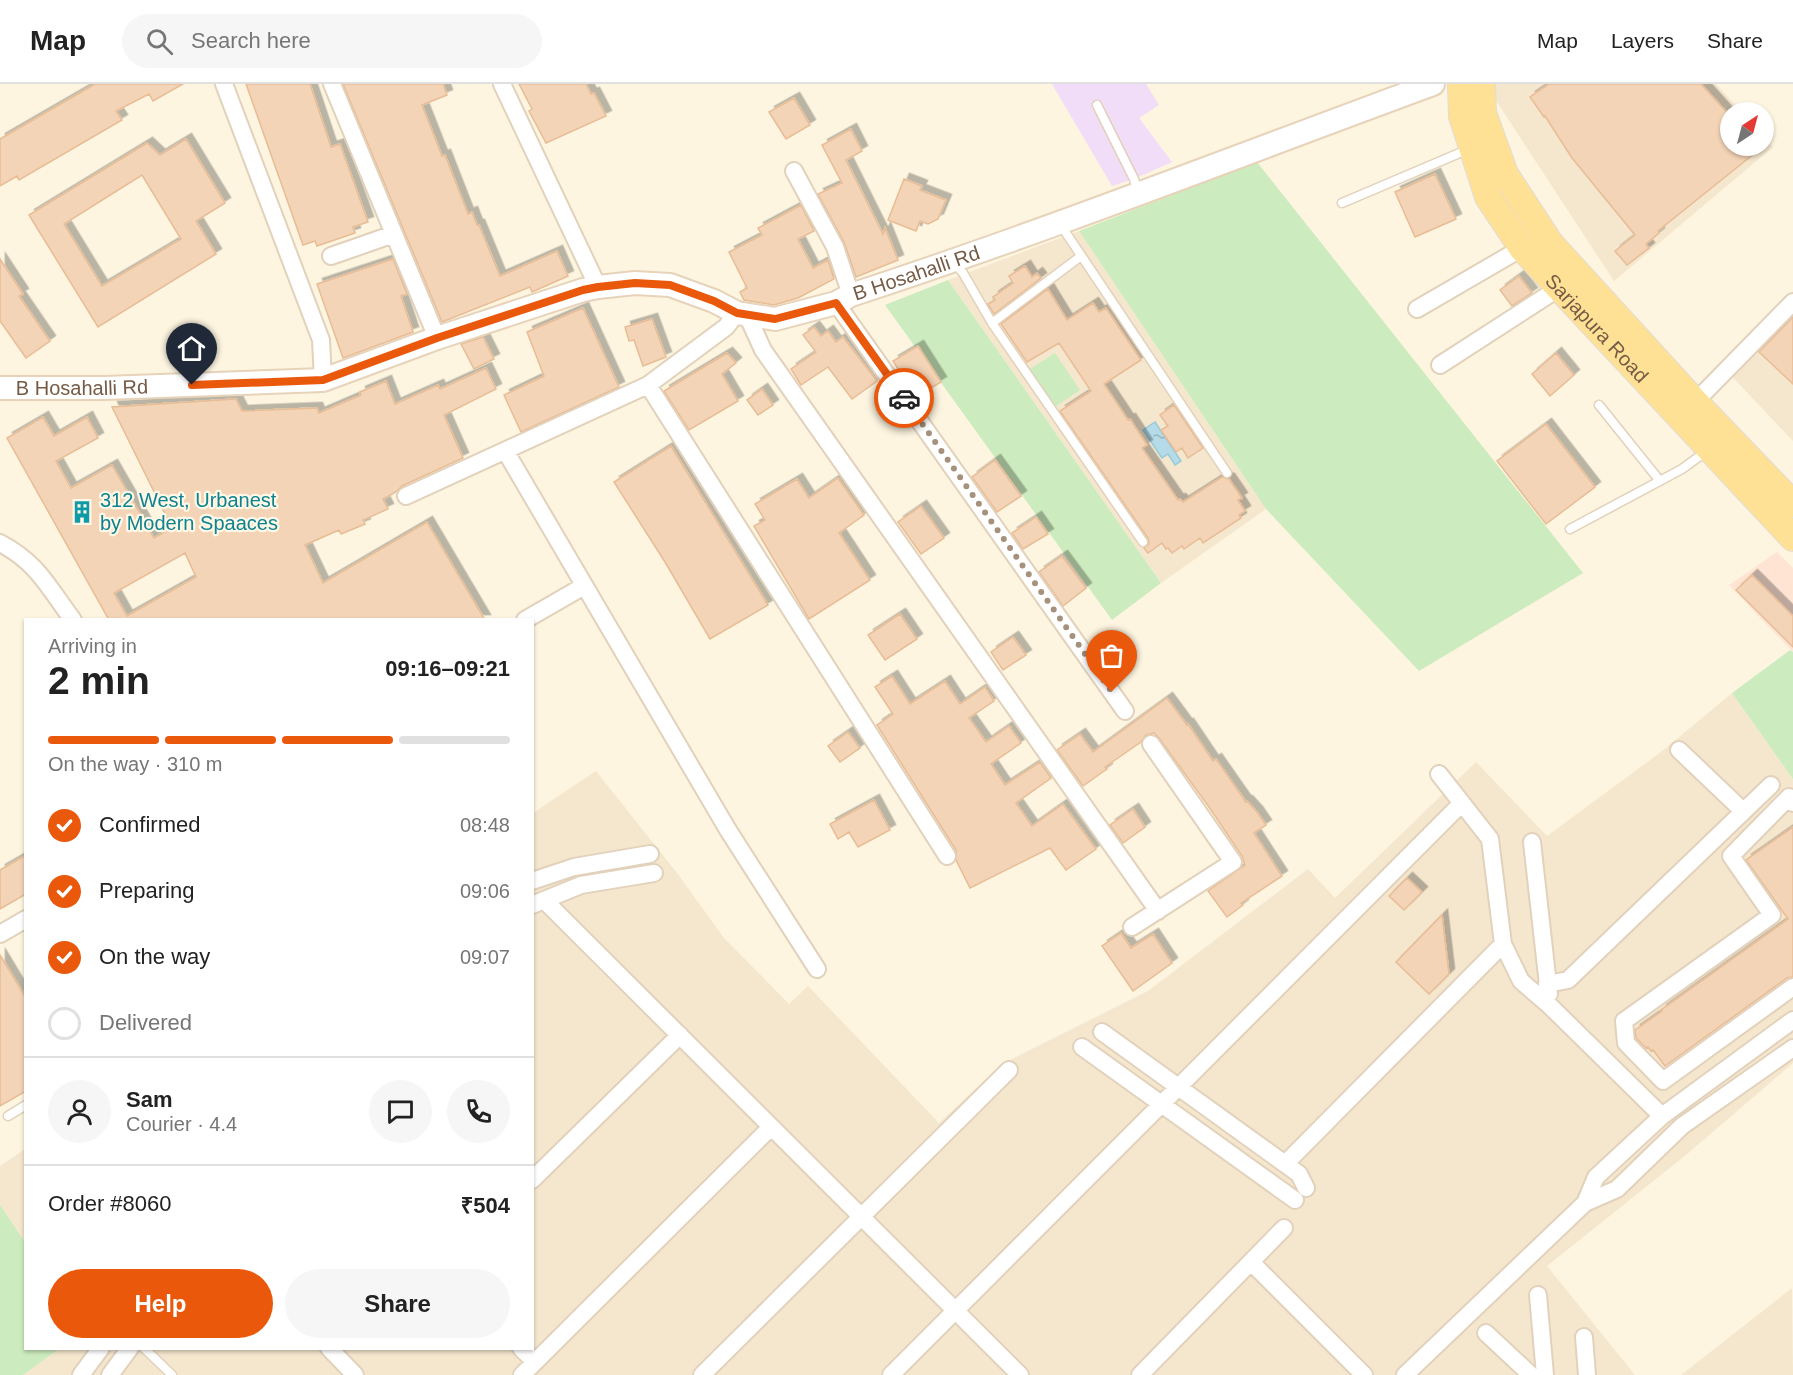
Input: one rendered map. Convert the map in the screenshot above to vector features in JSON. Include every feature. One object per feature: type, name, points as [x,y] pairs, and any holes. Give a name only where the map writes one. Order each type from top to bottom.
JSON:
[{"type":"main road","name":"Sarjapura Road","points":[[1461,84],[1462,116],[1488,197],[1522,248],[1793,538]]},
{"type":"main road","name":"Sarjapura Road","points":[[1482,84],[1483,113],[1505,174],[1550,243],[1695,402],[1793,504]]},
{"type":"street","points":[[224,84],[321,340],[323,380]]},
{"type":"street","points":[[332,84],[437,338]]},
{"type":"street","points":[[502,84],[598,287]]},
{"type":"street","name":"B Hosahalli Rd","points":[[0,388],[105,388],[323,380],[437,338],[583,290],[635,283],[670,285],[742,314],[775,319],[844,299],[954,262],[1433,84]]},
{"type":"street","points":[[794,171],[835,247],[844,299],[1125,711]]},
{"type":"street","points":[[331,256],[394,234]]},
{"type":"street","points":[[1417,309],[1522,248]]},
{"type":"street","points":[[1440,365],[1559,288]]},
{"type":"street","points":[[1695,402],[1793,302]]},
{"type":"street","points":[[406,496],[648,385],[742,314],[763,350],[1158,911]]},
{"type":"street","points":[[648,385],[947,856]]},
{"type":"street","points":[[506,452],[728,830],[816,969]]},
{"type":"street","points":[[0,543],[12,549],[38,570],[72,618]]},
{"type":"street","points":[[528,618],[584,586]]},
{"type":"street","points":[[1132,927],[1233,862],[1151,744]]},
{"type":"street","points":[[1679,750],[1743,811]]},
{"type":"street","points":[[1439,774],[1490,839],[1503,944],[1521,981],[1550,1006],[1662,1116]]},
{"type":"street","points":[[1547,984],[1568,980],[1771,785]]},
{"type":"street","points":[[1793,802],[1789,797],[1731,856],[1772,915],[1623,1021],[1626,1043],[1663,1081],[1793,987]]},
{"type":"street","points":[[891,1375],[1462,803]]},
{"type":"street","points":[[1532,842],[1550,1006]]},
{"type":"street","points":[[534,880],[574,867],[650,854]]},
{"type":"street","points":[[654,873],[581,885],[538,902],[680,1035],[1020,1375]]},
{"type":"street","points":[[0,934],[24,920]]},
{"type":"street","points":[[1285,1164],[1503,944]]},
{"type":"street","points":[[1584,1203],[1596,1177],[1662,1116],[1793,1020]]},
{"type":"street","points":[[1405,1375],[1584,1203],[1617,1189],[1682,1126],[1793,1047],[1779,1029]]},
{"type":"street","points":[[1082,1047],[1161,1103],[1301,1194],[1299,1174],[1102,1032]]},
{"type":"street","points":[[534,1178],[680,1035]]},
{"type":"street","points":[[702,1375],[1009,1070]]},
{"type":"street","points":[[522,1375],[771,1127]]},
{"type":"street","points":[[1140,1375],[1284,1228]]},
{"type":"street","points":[[1252,1263],[1364,1375]]},
{"type":"street","points":[[1538,1295],[1545,1375]]},
{"type":"street","points":[[1486,1333],[1532,1375]]},
{"type":"street","points":[[1584,1337],[1587,1375]]},
{"type":"street","points":[[81,1375],[100,1350]]},
{"type":"street","points":[[110,1375],[129,1350]]},
{"type":"street","points":[[331,1350],[356,1375]]},
{"type":"street","points":[[523,1350],[535,1362]]},
{"type":"lane","points":[[1097,105],[1139,193]]},
{"type":"lane","points":[[1342,203],[1472,147]]},
{"type":"lane","points":[[1060,224],[1227,473]]},
{"type":"lane","points":[[992,323],[1081,256]]},
{"type":"lane","points":[[954,262],[963,273],[992,323],[1143,542]]},
{"type":"lane","points":[[1599,405],[1660,481]]},
{"type":"lane","points":[[1570,529],[1682,469],[1709,450]]},
{"type":"lane","points":[[8,1116],[24,1106]]},
{"type":"lane","points":[[146,1350],[172,1375]]},
{"type":"shaded area","points":[[1052,84],[1146,84],[1159,105],[1139,118],[1172,162],[1112,186]]},
{"type":"shaded area","points":[[1497,84],[1716,84],[1733,102],[1720,102],[1720,156],[1762,156],[1614,281],[1489,90]]},
{"type":"shaded area","points":[[1079,231],[1266,509],[1161,583],[948,280]]},
{"type":"shaded area","points":[[1793,293],[1793,441],[1722,366]]},
{"type":"shaded area","points":[[1777,552],[1793,568],[1793,652],[1729,585]]},
{"type":"shaded area","points":[[1732,693],[1793,779],[1793,1063],[1686,1155],[1547,1266],[1635,1375],[23,1375],[58,1350],[534,1350],[534,812],[596,771],[677,873],[724,938],[789,1004],[808,986],[939,1123],[1002,1064],[1148,991],[1308,869],[1335,898],[1476,762],[1547,836],[1661,752]]},
{"type":"shaded area","points":[[24,1150],[24,1241],[0,1205],[0,1166]]},
{"type":"shaded area","points":[[1792,1288],[1793,1375],[1681,1375]]},
{"type":"green space","points":[[1257,162],[1583,573],[1419,671],[1266,509],[1079,231]]},
{"type":"green space","points":[[948,280],[1161,583],[1112,620],[885,305]]},
{"type":"green space","points":[[1055,353],[1080,390],[1055,407],[1030,369]]},
{"type":"green space","points":[[1790,650],[1793,652],[1793,779],[1732,693]]},
{"type":"green space","points":[[0,1205],[24,1241],[24,1350],[58,1350],[23,1375],[0,1375]]},
{"type":"water","points":[[1155,422],[1181,461],[1175,465],[1168,454],[1162,458],[1143,430]]},
{"type":"building","points":[[95,84],[183,84],[153,101],[149,94],[116,111],[122,120],[19,180],[17,176],[0,186],[0,139]]},
{"type":"building","points":[[246,84],[310,84],[331,147],[340,144],[368,222],[353,227],[355,233],[317,246],[315,241],[303,245]]},
{"type":"building","points":[[343,84],[443,84],[447,95],[422,105],[468,214],[472,212],[479,225],[500,276],[557,251],[568,276],[532,292],[530,287],[442,322]]},
{"type":"building","points":[[519,84],[586,84],[591,94],[594,93],[606,116],[546,143],[529,111],[532,109]]},
{"type":"building","points":[[1549,84],[1701,84],[1720,105],[1720,156],[1751,156],[1658,231],[1659,233],[1646,244],[1649,248],[1627,265],[1615,251],[1635,235],[1572,158],[1530,97]]},
{"type":"building","points":[[794,98],[810,125],[786,139],[769,112]]},
{"type":"building","points":[[851,129],[862,151],[846,160],[883,234],[885,228],[898,260],[856,277],[844,242],[818,194],[842,183],[822,145]]},
{"type":"building","points":[[186,139],[225,203],[196,221],[216,254],[98,327],[29,215],[147,143],[160,155]],"holes":[[[142,175],[181,239],[102,286],[64,224]]]},
{"type":"building","points":[[1435,174],[1456,219],[1415,237],[1395,192]]},
{"type":"building","points":[[904,179],[922,186],[920,190],[946,200],[938,219],[928,224],[920,221],[916,231],[888,220]]},
{"type":"building","points":[[801,205],[814,231],[798,239],[813,268],[828,260],[834,279],[798,298],[774,305],[744,300],[740,292],[747,288],[729,252],[762,235],[758,228]]},
{"type":"building","points":[[0,259],[23,294],[19,296],[50,341],[26,358],[0,321]]},
{"type":"building","points":[[393,259],[407,294],[401,296],[413,332],[343,358],[317,284]]},
{"type":"building","points":[[1025,266],[1032,277],[1037,273],[1041,278],[994,314],[988,304],[995,300],[993,297],[1013,283],[1009,276]]},
{"type":"building","points":[[1519,276],[1532,293],[1512,306],[1500,290]]},
{"type":"building","points":[[1048,289],[1067,320],[1093,303],[1099,312],[1106,308],[1141,360],[1104,384],[1147,445],[1142,448],[1178,500],[1183,502],[1222,477],[1229,479],[1242,498],[1238,500],[1245,511],[1239,515],[1241,518],[1203,543],[1200,538],[1184,549],[1182,546],[1172,553],[1162,543],[1148,553],[1144,548],[1149,544],[1148,538],[1060,411],[1091,391],[1059,343],[1027,362],[1001,324]]},
{"type":"building","points":[[583,308],[619,387],[521,432],[504,395],[544,376],[527,332]]},
{"type":"building","points":[[1793,317],[1793,384],[1759,352]]},
{"type":"building","points":[[652,319],[666,357],[643,366],[634,340],[629,341],[625,327]]},
{"type":"building","points":[[814,327],[821,336],[828,331],[836,342],[843,337],[877,381],[852,399],[828,367],[801,385],[791,369],[816,352],[803,335]]},
{"type":"building","points":[[483,337],[494,359],[474,369],[461,344]]},
{"type":"building","points":[[918,346],[941,382],[916,397],[893,361]]},
{"type":"building","points":[[727,353],[736,363],[722,374],[738,401],[689,430],[664,391]]},
{"type":"building","points":[[1556,353],[1574,375],[1550,396],[1532,374]]},
{"type":"building","points":[[486,368],[496,389],[444,415],[463,458],[402,486],[383,499],[388,509],[363,520],[365,524],[341,534],[339,530],[305,545],[323,583],[427,522],[484,618],[108,618],[7,438],[43,417],[54,436],[87,417],[98,438],[56,461],[71,488],[112,465],[154,538],[172,528],[112,407],[236,399],[242,411],[317,408],[319,413],[361,395],[360,392],[386,381],[395,404],[438,385],[440,389]],"holes":[[[185,553],[196,577],[127,616],[114,593]]]},
{"type":"building","points":[[762,389],[773,405],[758,415],[747,400]]},
{"type":"building","points":[[1174,405],[1203,448],[1188,458],[1182,448],[1176,452],[1161,430],[1168,426],[1160,415]]},
{"type":"building","points":[[1546,424],[1595,487],[1546,524],[1497,461]]},
{"type":"building","points":[[671,446],[768,605],[710,639],[614,482]]},
{"type":"building","points":[[995,460],[1021,496],[997,512],[972,477]]},
{"type":"building","points":[[838,478],[864,515],[839,533],[870,580],[809,619],[754,526],[765,520],[755,504],[797,479],[809,498]]},
{"type":"building","points":[[921,506],[944,538],[921,554],[898,522]]},
{"type":"building","points":[[1036,517],[1048,534],[1023,549],[1012,533]]},
{"type":"building","points":[[1062,556],[1086,588],[1063,606],[1039,572]]},
{"type":"building","points":[[1752,575],[1793,616],[1793,647],[1736,590]]},
{"type":"building","points":[[900,614],[917,639],[885,660],[868,635]]},
{"type":"building","points":[[1013,637],[1026,655],[1003,670],[991,652]]},
{"type":"building","points":[[892,676],[910,704],[945,681],[960,704],[985,687],[994,701],[969,718],[986,742],[1009,726],[1021,743],[991,764],[1005,785],[1040,762],[1051,778],[1016,803],[1032,826],[1063,804],[1096,849],[1066,870],[1050,848],[970,888],[956,860],[956,850],[877,725],[893,714],[875,687]]},
{"type":"building","points":[[1167,698],[1213,761],[1216,759],[1246,802],[1266,825],[1254,833],[1282,876],[1241,903],[1243,905],[1227,917],[1208,891],[1245,865],[1242,856],[1154,733],[1146,735],[1141,742],[1105,767],[1107,769],[1083,786],[1057,750],[1080,734],[1093,752]]},
{"type":"building","points":[[848,732],[860,748],[840,762],[828,746]]},
{"type":"building","points":[[874,800],[890,830],[858,847],[849,832],[838,839],[830,824]]},
{"type":"building","points":[[1133,809],[1145,827],[1123,843],[1110,825]]},
{"type":"building","points":[[1793,827],[1793,977],[1787,978],[1665,1066],[1653,1050],[1646,1048],[1636,1038],[1635,1030],[1788,919],[1746,860]]},
{"type":"building","points":[[24,856],[24,895],[0,909],[0,870]]},
{"type":"building","points":[[1407,878],[1422,892],[1404,910],[1389,896]]},
{"type":"building","points":[[1442,915],[1449,974],[1429,994],[1396,962]]},
{"type":"building","points":[[1121,933],[1131,948],[1153,934],[1172,963],[1133,991],[1102,946]]},
{"type":"building","points":[[0,955],[24,995],[24,1092],[0,1106]]},
{"type":"way so far","points":[[904,398],[1112,692]]},
{"type":"place","name":"312 West, Urbanest by Modern Spaaces","points":[[82,512]]},
{"type":"route","points":[[192,385],[323,380],[437,338],[583,290],[635,283],[670,285],[714,301],[737,313],[775,319],[836,303],[904,398]]}]
